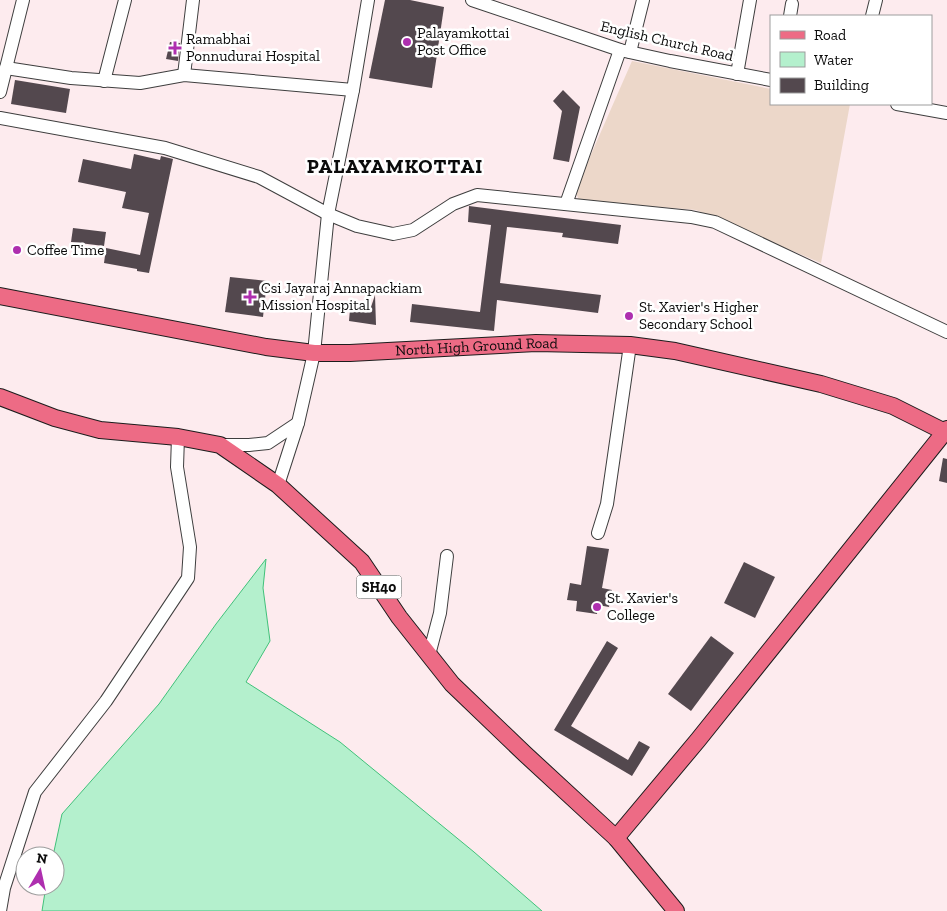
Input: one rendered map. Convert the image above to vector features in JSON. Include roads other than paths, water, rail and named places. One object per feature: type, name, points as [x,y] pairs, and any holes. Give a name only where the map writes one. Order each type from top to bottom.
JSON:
[{"type":"main road","name":"North High Ground Road","points":[[0,296],[266,347],[314,353],[536,343],[630,345],[675,351],[821,384],[893,406],[946,432]]},
{"type":"main road","name":"SH40","points":[[0,397],[55,418],[100,430],[178,437],[220,445],[278,485],[362,562],[399,617],[452,684],[616,838],[676,911]]},
{"type":"main road","points":[[616,838],[698,740],[946,432]]},
{"type":"street","points":[[0,92],[23,0]]},
{"type":"street","points":[[104,81],[125,0]]},
{"type":"street","points":[[184,75],[193,0]]},
{"type":"street","points":[[278,485],[298,423],[314,353],[328,214],[353,90],[368,0]]},
{"type":"street","name":"English Church Road","points":[[472,0],[625,51],[770,80]]},
{"type":"street","points":[[566,204],[625,51],[642,0]]},
{"type":"street","points":[[737,74],[750,0]]},
{"type":"street","points":[[872,15],[876,0]]},
{"type":"street","points":[[6,68],[104,81],[140,83],[184,75],[353,90]]},
{"type":"street","points":[[903,105],[947,113]]},
{"type":"street","points":[[0,118],[165,148],[259,177],[328,214],[357,226],[393,234],[413,230],[453,204],[477,195],[691,217],[715,222],[947,332]]},
{"type":"street","points":[[598,532],[607,504],[630,345]]},
{"type":"street","points":[[220,445],[268,443],[298,423]]},
{"type":"street","points":[[0,911],[2,888],[35,792],[106,701],[188,578],[190,547],[177,467],[178,437]]},
{"type":"street","points":[[429,655],[440,613],[447,556]]},
{"type":"water","points":[[266,559],[263,588],[270,641],[246,682],[340,742],[474,852],[542,911],[42,911],[44,896],[65,896],[65,846],[55,846],[62,814],[159,704],[216,624]]},
{"type":"place","name":"Palayamkottai Post Office","points":[[407,42]]},
{"type":"place","name":"Ramabhai Ponnudurai Hospital","points":[[175,48]]},
{"type":"place","name":"Coffee Time","points":[[17,250]]},
{"type":"place","name":"Csi Jayaraj Annapackiam Mission Hospital","points":[[250,297]]},
{"type":"place","name":"St. Xavier's Higher Secondary School","points":[[629,316]]},
{"type":"place","name":"St. Xavier's College","points":[[597,607]]},
{"type":"district","name":"PALAYAMKOTTAI","points":[[395,166]]}]
